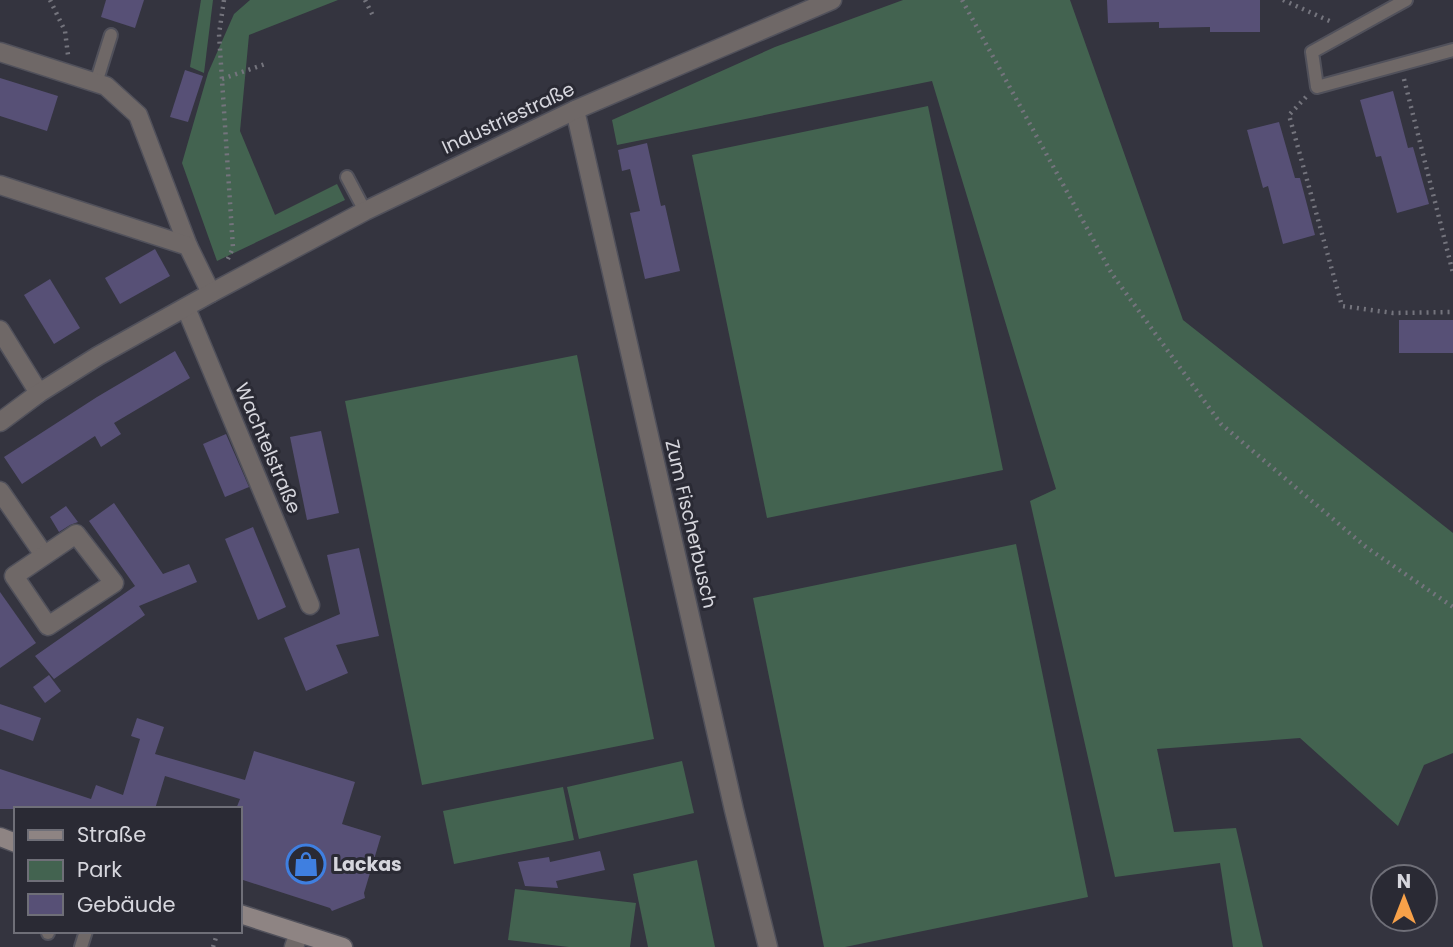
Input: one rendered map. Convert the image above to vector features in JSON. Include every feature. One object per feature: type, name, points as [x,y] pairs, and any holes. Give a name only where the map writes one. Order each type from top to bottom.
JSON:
[{"type":"main road","points":[[242,915],[296,940],[343,947]]},
{"type":"street","name":"Industriestraße","points":[[0,422],[39,393],[98,356],[365,211],[575,110],[821,2]]},
{"type":"street","points":[[0,52],[106,86],[138,116],[188,246],[211,293]]},
{"type":"street","name":"Zum Fischerbusch","points":[[575,110],[734,810],[768,947]]},
{"type":"street","points":[[0,185],[188,246]]},
{"type":"street","name":"Wachtelstraße","points":[[187,308],[310,605]]},
{"type":"street","points":[[0,330],[39,393]]},
{"type":"street","points":[[0,491],[44,555]]},
{"type":"street","points":[[76,534],[114,583],[48,626],[14,576],[44,555],[76,534]]},
{"type":"lane","points":[[1406,0],[1312,52],[1317,87],[1453,50]]},
{"type":"lane","points":[[96,83],[111,36]]},
{"type":"lane","points":[[346,177],[365,211]]},
{"type":"path","points":[[50,0],[65,31],[70,74]]},
{"type":"path","points":[[211,293],[233,248],[219,34],[224,0]]},
{"type":"path","points":[[365,0],[373,16]]},
{"type":"path","points":[[962,0],[1112,274],[1221,424],[1366,547],[1453,607]]},
{"type":"path","points":[[1283,0],[1351,30]]},
{"type":"path","points":[[222,79],[268,63]]},
{"type":"path","points":[[1400,64],[1453,273]]},
{"type":"path","points":[[1317,87],[1289,115],[1342,306],[1393,313],[1453,312]]},
{"type":"green space","points":[[201,0],[213,0],[204,73],[190,67]]},
{"type":"green space","points":[[250,0],[338,0],[249,35],[240,131],[275,215],[337,184],[345,200],[217,261],[182,163],[208,73],[234,14]]},
{"type":"green space","points":[[903,0],[1070,0],[1183,320],[1453,533],[1453,753],[1424,765],[1398,826],[1300,738],[1157,749],[1174,832],[1236,828],[1263,947],[1233,947],[1220,863],[1115,877],[1030,501],[1056,489],[932,81],[617,145],[612,120],[775,47]]},
{"type":"green space","points":[[928,106],[1003,470],[767,518],[692,155]]},
{"type":"green space","points":[[577,355],[654,739],[422,785],[345,401]]},
{"type":"green space","points":[[1016,544],[1088,897],[845,947],[824,947],[753,598]]},
{"type":"green space","points":[[682,761],[694,813],[579,839],[567,787]]},
{"type":"green space","points":[[563,787],[574,840],[454,864],[443,811]]},
{"type":"green space","points":[[697,860],[715,947],[648,947],[633,874]]},
{"type":"green space","points":[[515,889],[636,903],[630,947],[569,947],[508,940]]},
{"type":"building","points":[[106,0],[144,0],[135,28],[101,17]]},
{"type":"building","points":[[1107,0],[1260,0],[1260,32],[1210,32],[1210,27],[1159,28],[1159,22],[1108,23]]},
{"type":"building","points":[[185,70],[203,76],[188,122],[170,117]]},
{"type":"building","points":[[0,78],[58,96],[47,131],[0,116]]},
{"type":"building","points":[[1393,91],[1408,148],[1413,147],[1429,204],[1397,213],[1381,156],[1376,157],[1360,100]]},
{"type":"building","points":[[1279,122],[1295,178],[1300,178],[1315,235],[1283,244],[1268,186],[1263,188],[1247,130]]},
{"type":"building","points":[[647,143],[661,206],[665,205],[680,271],[645,279],[630,213],[640,211],[630,169],[622,171],[618,150]]},
{"type":"building","points":[[155,249],[170,276],[120,304],[105,278]]},
{"type":"building","points":[[50,279],[80,328],[54,344],[24,295]]},
{"type":"building","points":[[1399,320],[1453,320],[1453,353],[1399,353]]},
{"type":"building","points":[[175,351],[190,378],[114,423],[121,434],[101,447],[95,436],[22,484],[4,457]]},
{"type":"building","points":[[321,431],[339,513],[307,520],[290,437]]},
{"type":"building","points":[[226,434],[249,487],[225,497],[203,444]]},
{"type":"building","points":[[114,503],[163,574],[189,564],[197,582],[139,606],[145,615],[54,679],[35,656],[135,586],[89,521]]},
{"type":"building","points":[[66,506],[78,522],[59,532],[50,517]]},
{"type":"building","points":[[253,527],[286,607],[258,620],[225,539]]},
{"type":"building","points":[[359,548],[379,636],[336,645],[348,673],[306,691],[284,638],[340,614],[327,555]]},
{"type":"building","points":[[0,592],[36,643],[0,668]]},
{"type":"building","points":[[49,675],[61,691],[45,703],[33,687]]},
{"type":"building","points":[[0,704],[41,718],[33,741],[0,729]]},
{"type":"building","points":[[137,718],[164,727],[155,754],[245,780],[254,751],[355,782],[342,824],[381,836],[364,893],[365,898],[332,911],[330,908],[242,880],[242,807],[237,807],[240,799],[165,776],[156,807],[0,809],[0,769],[91,799],[96,785],[123,795],[140,739],[131,736]]},
{"type":"building","points":[[600,851],[605,870],[556,881],[558,888],[525,886],[518,862],[549,857],[550,862]]},
{"type":"place","name":"Lackas","points":[[306,864]]}]
